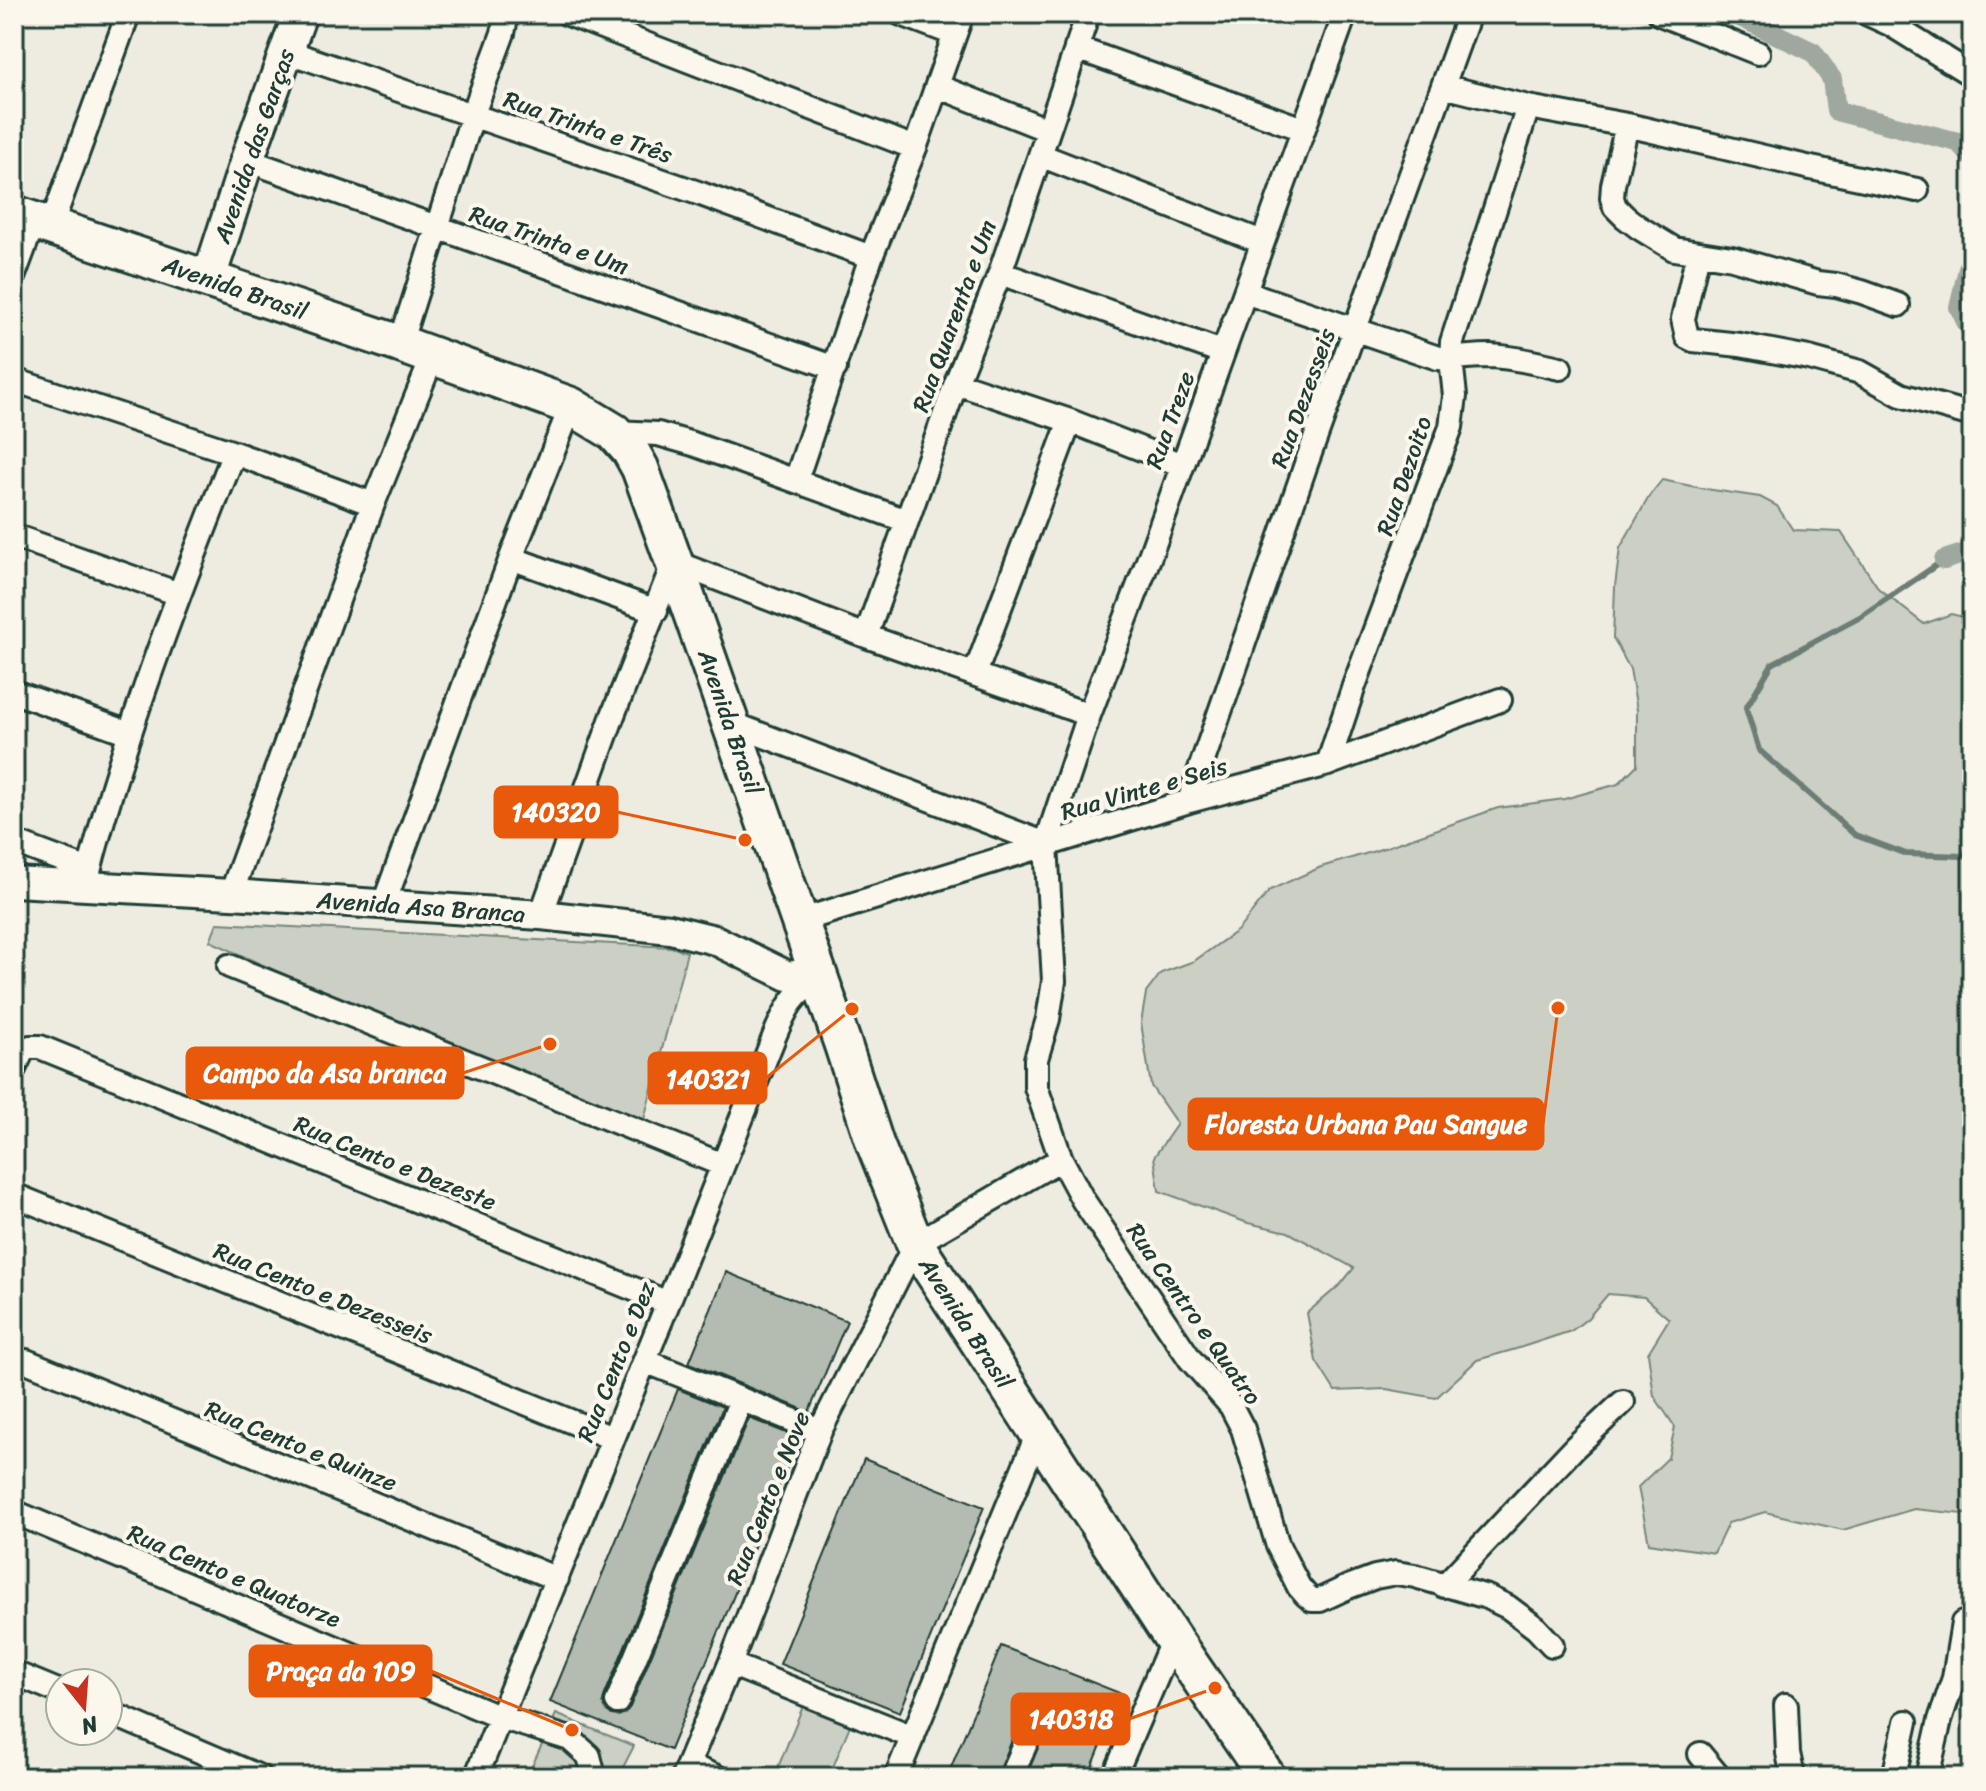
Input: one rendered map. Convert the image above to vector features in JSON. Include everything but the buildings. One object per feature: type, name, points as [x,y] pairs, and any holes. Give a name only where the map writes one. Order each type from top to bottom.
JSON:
[{"type":"main road","name":"Avenida das Garças","points":[[209,278],[247,160],[300,14]]},
{"type":"main road","name":"Avenida Brasil","points":[[33,221],[209,278],[571,406],[614,432],[630,450],[640,468],[731,723],[875,1144],[915,1244],[1267,1777]]},
{"type":"street","points":[[14,275],[33,221],[128,14]]},
{"type":"street","points":[[231,894],[373,504],[416,350],[438,229],[507,14]]},
{"type":"street","points":[[568,14],[915,148]]},
{"type":"street","points":[[796,480],[871,257],[915,148],[958,24],[901,14]]},
{"type":"street","name":"Rua Quarenta e Um","points":[[866,636],[956,383],[1000,273],[1088,14]]},
{"type":"street","name":"Rua Dezesseis","points":[[1189,801],[1305,467],[1469,14]]},
{"type":"street","points":[[1660,14],[1758,53]]},
{"type":"street","points":[[1868,14],[1890,24],[1972,75]]},
{"type":"street","name":"Rua Treze","points":[[1046,844],[1089,715],[1245,292],[1342,15]]},
{"type":"street","points":[[1076,48],[1303,129]]},
{"type":"street","name":"Rua Trinta e Três","points":[[286,51],[701,194],[871,257]]},
{"type":"street","points":[[937,86],[1048,130]]},
{"type":"street","points":[[1443,86],[1917,190]]},
{"type":"street","name":"Rua Dezoito","points":[[1328,764],[1451,427],[1455,396],[1452,342],[1528,107]]},
{"type":"street","points":[[1627,125],[1612,198],[1615,207],[1638,227],[1674,249],[1745,261],[1818,283],[1862,292],[1898,305]]},
{"type":"street","points":[[1040,155],[1262,242]]},
{"type":"street","name":"Rua Trinta e Um","points":[[247,160],[835,368]]},
{"type":"street","points":[[1698,253],[1683,319],[1687,337],[1809,358],[1860,372],[1901,395],[1972,415]]},
{"type":"street","points":[[1000,273],[1222,352]]},
{"type":"street","points":[[1245,292],[1438,358],[1508,358],[1560,368]]},
{"type":"street","points":[[14,380],[234,453],[373,504]]},
{"type":"street","points":[[956,383],[1070,421],[1182,465]]},
{"type":"street","points":[[383,906],[511,558],[571,406]]},
{"type":"street","points":[[975,674],[1070,421]]},
{"type":"street","points":[[614,432],[658,434],[693,444],[907,521]]},
{"type":"street","points":[[14,842],[87,879],[129,733],[234,453]]},
{"type":"street","points":[[14,536],[179,594]]},
{"type":"street","points":[[511,558],[656,611]]},
{"type":"street","points":[[541,915],[613,715],[674,562],[866,636],[1089,715]]},
{"type":"street","points":[[14,692],[129,733]]},
{"type":"street","name":"Rua Vinte e Seis","points":[[799,921],[1189,801],[1328,764],[1500,700]]},
{"type":"street","points":[[731,723],[1046,844]]},
{"type":"street","name":"Rua Centro e Quatro","points":[[1046,844],[1054,981],[1048,1019],[1036,1059],[1036,1087],[1061,1159],[1083,1200],[1190,1359],[1231,1406],[1243,1429],[1278,1546],[1299,1587],[1312,1600],[1320,1600],[1361,1582],[1396,1573],[1415,1576],[1487,1597],[1508,1607],[1536,1628],[1552,1645]]},
{"type":"street","name":"Avenida Asa Branca","points":[[14,882],[87,879],[231,894],[541,915],[670,929],[715,940],[788,976],[819,976]]},
{"type":"street","points":[[229,966],[723,1165]]},
{"type":"street","name":"Rua Cento e Dez","points":[[476,1777],[785,1011],[805,986],[819,976]]},
{"type":"street","name":"Rua Cento e Dezeste","points":[[14,1069],[23,1050],[40,1047],[668,1303]]},
{"type":"street","points":[[915,1244],[1061,1159]]},
{"type":"street","name":"Rua Cento e Dezesseis","points":[[14,1195],[612,1438]]},
{"type":"street","name":"Rua Cento e Nove","points":[[685,1771],[820,1431],[915,1244]]},
{"type":"street","name":"Rua Cento e Quinze","points":[[26,1361],[557,1579]]},
{"type":"street","points":[[645,1361],[820,1431]]},
{"type":"street","points":[[617,1702],[741,1400]]},
{"type":"street","points":[[1444,1586],[1575,1447],[1623,1402]]},
{"type":"street","points":[[896,1777],[1038,1433]]},
{"type":"street","name":"Rua Cento e Quatorze","points":[[14,1512],[500,1717],[570,1739],[589,1756],[594,1777]]},
{"type":"street","points":[[1927,1777],[1940,1720],[1954,1678],[1963,1623]]},
{"type":"street","points":[[1114,1777],[1173,1639]]},
{"type":"street","points":[[730,1664],[913,1737]]},
{"type":"street","points":[[14,1673],[44,1685]]},
{"type":"street","points":[[1786,1705],[1788,1753],[1793,1777]]},
{"type":"street","points":[[124,1719],[260,1777]]},
{"type":"street","points":[[1894,1777],[1906,1722]]},
{"type":"street","points":[[1011,1777],[1032,1729]]},
{"type":"street","points":[[1700,1754],[1719,1777]]},
{"type":"street","points":[[685,1771],[717,1777]]},
{"type":"shaded area","points":[[1662,480],[1760,497],[1777,506],[1793,530],[1841,532],[1879,589],[1924,624],[1951,614],[1972,619],[1972,1515],[1914,1509],[1843,1530],[1765,1512],[1728,1523],[1714,1553],[1649,1543],[1638,1487],[1668,1458],[1675,1427],[1654,1396],[1648,1353],[1669,1319],[1644,1297],[1608,1294],[1588,1318],[1571,1331],[1477,1360],[1436,1398],[1386,1389],[1335,1391],[1316,1361],[1307,1313],[1341,1284],[1354,1268],[1288,1232],[1248,1223],[1159,1191],[1154,1157],[1177,1124],[1151,1086],[1141,1023],[1146,993],[1161,973],[1194,961],[1238,930],[1270,890],[1321,867],[1498,808],[1564,799],[1618,784],[1637,765],[1637,710],[1630,669],[1613,638],[1615,586],[1620,548]]},
{"type":"shaded area","points":[[217,923],[671,947],[687,952],[640,1135],[210,941]]},
{"type":"shaded area","points":[[803,1706],[850,1725],[829,1777],[774,1777]]},
{"type":"shaded area","points":[[556,1714],[634,1746],[618,1777],[527,1777]]},
{"type":"waterway","points":[[1734,14],[1813,52],[1832,79],[1836,111],[1958,142],[1972,157]]},
{"type":"waterway","points":[[1972,252],[1959,307],[1972,334]]},
{"type":"waterway","points":[[1944,560],[1972,551]]},
{"type":"waterway","points":[[1944,560],[1860,617],[1772,664],[1746,708],[1759,750],[1855,835],[1906,854],[1963,856],[1972,845]]},
{"type":"place","name":"140320","points":[[745,840]]},
{"type":"place","name":"Floresta Urbana Pau Sangue","points":[[1558,1008]]},
{"type":"place","name":"140321","points":[[852,1009]]},
{"type":"place","name":"Campo da Asa branca","points":[[550,1044]]},
{"type":"place","name":"140318","points":[[1215,1688]]},
{"type":"place","name":"Praça da 109","points":[[572,1730]]}]
